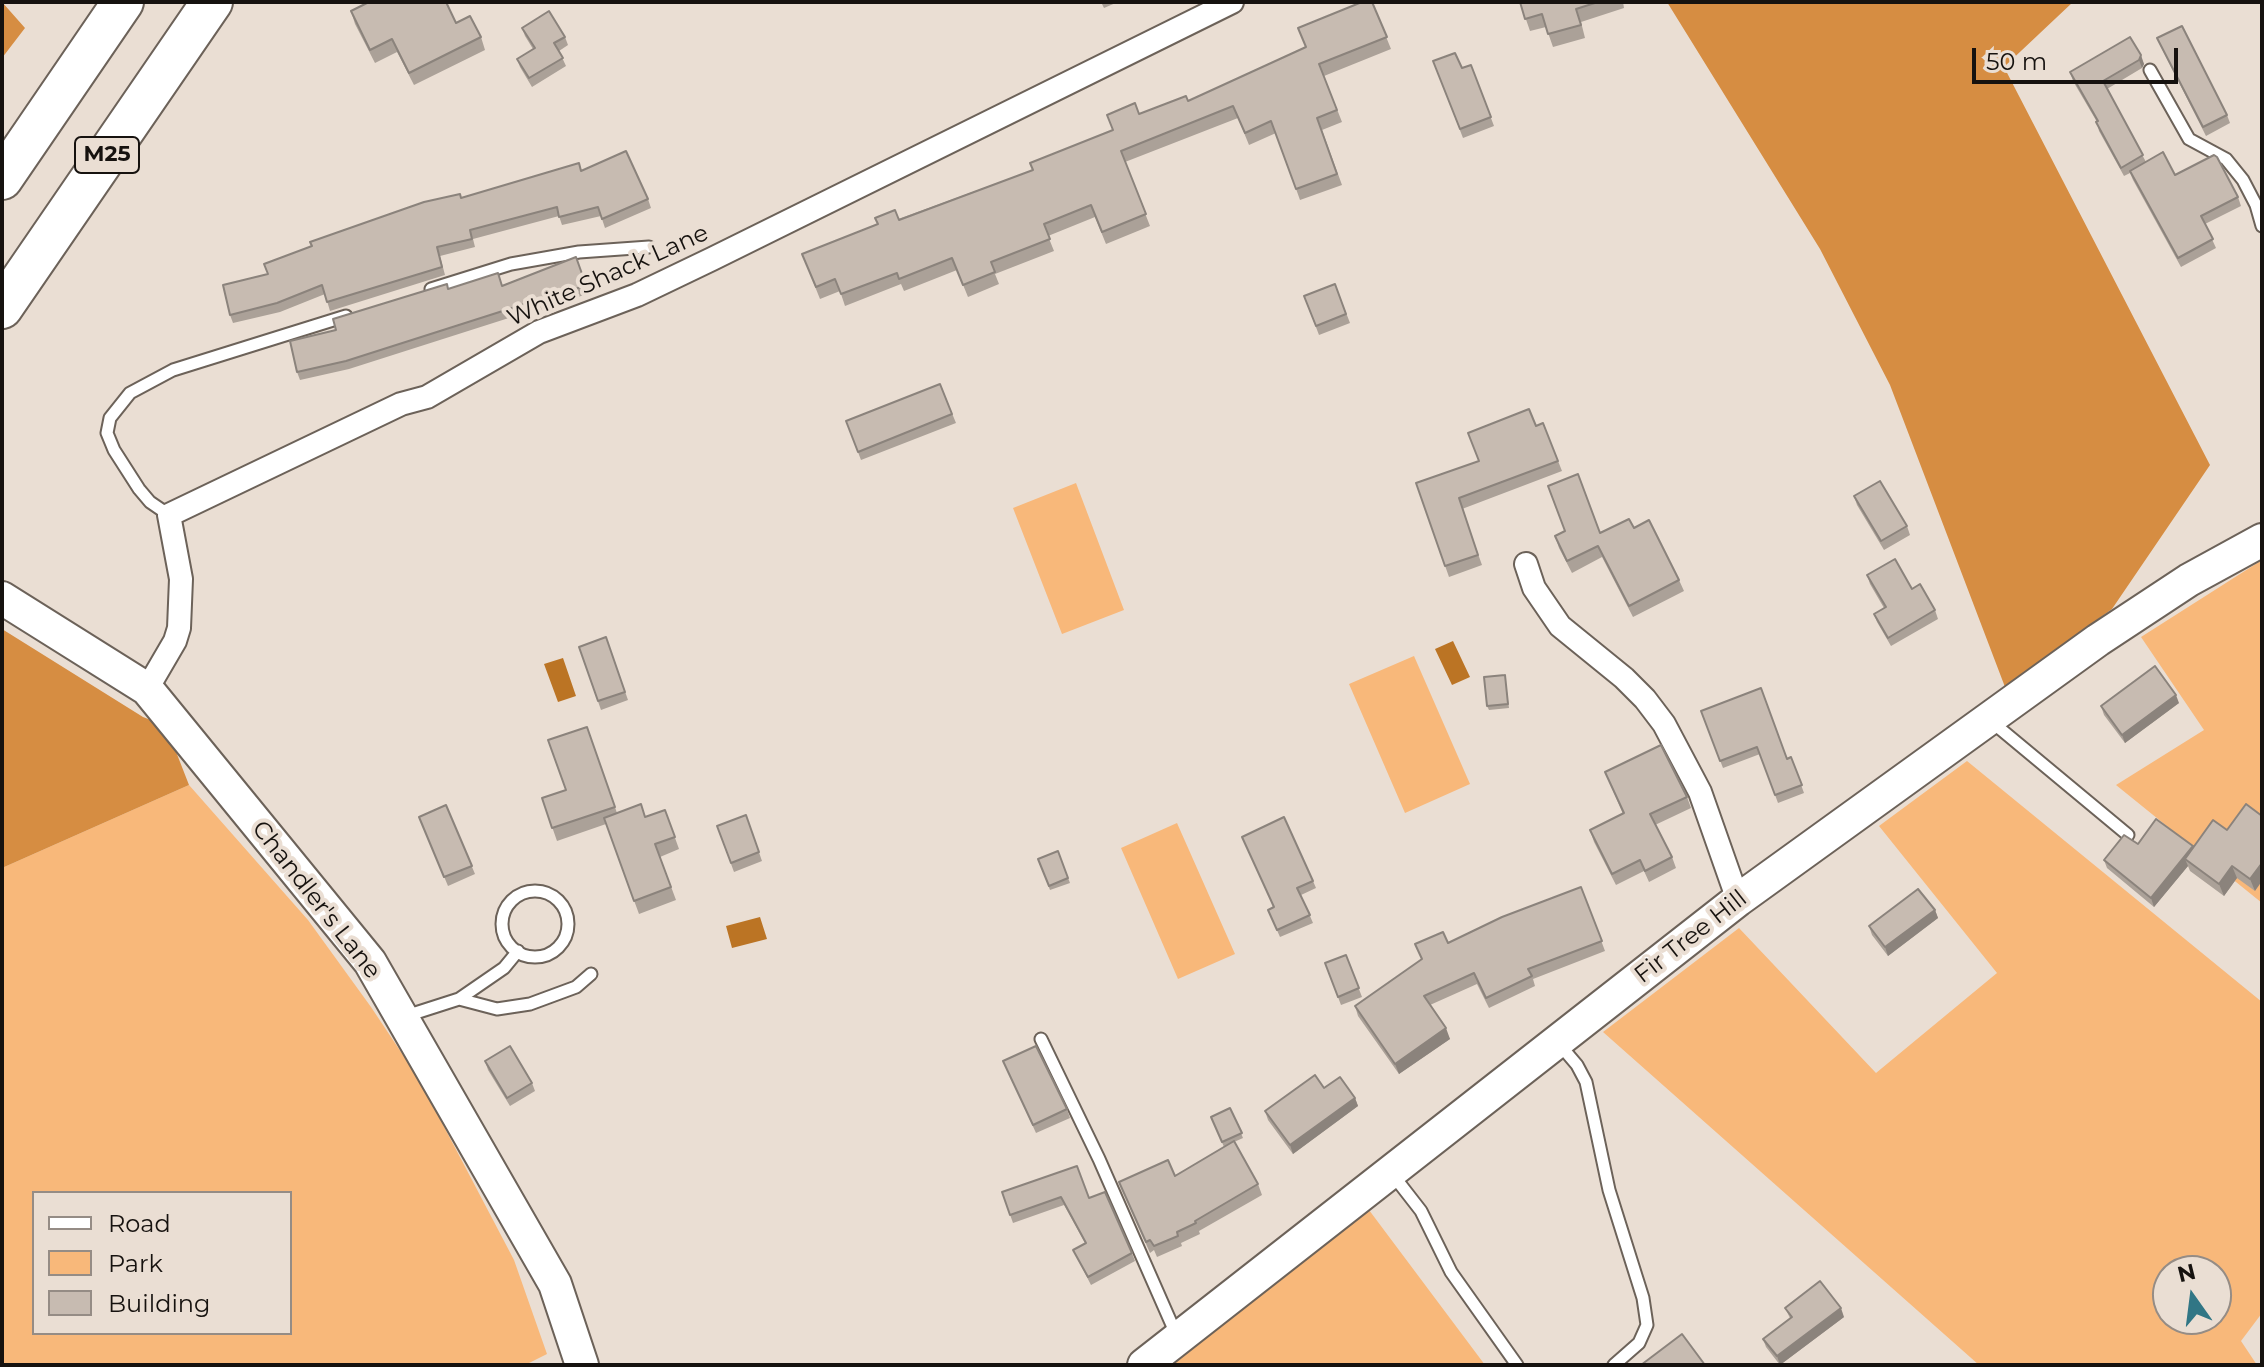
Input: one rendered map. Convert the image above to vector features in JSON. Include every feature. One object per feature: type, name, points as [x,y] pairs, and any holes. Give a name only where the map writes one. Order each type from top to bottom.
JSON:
[{"type":"highway","points":[[2,179],[123,2]]},
{"type":"highway","name":"M25","points":[[2,308],[212,2]]},
{"type":"street","name":"White Shack Lane","points":[[169,515],[401,404],[427,397],[487,359],[539,332],[637,295],[1232,2]]},
{"type":"street","points":[[147,689],[175,641],[179,628],[181,579],[169,515]]},
{"type":"street","name":"Fir Tree Hill","points":[[1144,1365],[1738,900],[2098,640],[2189,580],[2262,540]]},
{"type":"street","points":[[1526,564],[1534,588],[1560,626],[1624,678],[1664,724],[1700,792],[1738,900]]},
{"type":"street","name":"Chandler's Lane","points":[[2,598],[147,689],[370,962],[555,1284],[582,1365]]},
{"type":"lane","points":[[2150,70],[2189,139],[2226,159],[2243,180],[2256,205],[2262,226]]},
{"type":"lane","points":[[422,291],[511,264],[579,252],[649,247]]},
{"type":"lane","points":[[169,515],[150,502],[139,489],[107,433],[110,418],[130,393],[173,370],[355,313]]},
{"type":"lane","points":[[1988,719],[2128,835]]},
{"type":"lane","points":[[526,892],[548,893],[557,899],[568,917],[565,938],[549,953],[528,956],[518,951],[504,935],[504,914],[517,897],[526,892]]},
{"type":"lane","points":[[401,1017],[459,999],[504,968],[518,951]]},
{"type":"lane","points":[[459,999],[497,1009],[530,1004],[576,987],[591,974]]},
{"type":"lane","points":[[1041,1039],[1099,1159],[1178,1338]]},
{"type":"lane","points":[[1557,1041],[1577,1065],[1586,1082],[1609,1190],[1643,1298],[1647,1325],[1639,1343],[1614,1365]]},
{"type":"lane","points":[[1391,1172],[1421,1211],[1451,1272],[1517,1365]]},
{"type":"green space","points":[[1076,483],[1124,610],[1062,634],[1013,508]]},
{"type":"green space","points":[[2262,560],[2262,903],[2116,785],[2204,730],[2141,637]]},
{"type":"green space","points":[[1414,656],[1470,784],[1405,813],[1349,684]]},
{"type":"green space","points":[[1967,761],[2262,1002],[2262,1313],[2241,1341],[2257,1365],[1979,1365],[1603,1032],[1739,928],[1876,1073],[1997,973],[1879,826]]},
{"type":"green space","points":[[189,785],[308,920],[419,1079],[514,1260],[547,1354],[525,1365],[2,1365],[2,868]]},
{"type":"green space","points":[[1177,823],[1235,954],[1178,979],[1121,848]]},
{"type":"green space","points":[[1369,1210],[1485,1365],[1163,1365]]},
{"type":"shaded area","points":[[2,2],[25,28],[2,58]]},
{"type":"shaded area","points":[[1667,2],[2073,2],[2004,67],[2210,465],[2112,609],[2005,687],[1890,385],[1820,249]]},
{"type":"shaded area","points":[[2,629],[143,717],[166,726],[189,785],[2,868]]},
{"type":"shaded area","points":[[1453,641],[1470,677],[1452,685],[1435,649]]},
{"type":"shaded area","points":[[563,658],[576,696],[558,702],[544,664]]},
{"type":"shaded area","points":[[760,917],[767,939],[732,948],[726,926]]},
{"type":"building","points":[[369,2],[446,2],[456,23],[470,16],[481,37],[409,73],[392,39],[370,50],[351,11]]},
{"type":"building","points":[[1362,2],[1372,2],[1387,37],[1319,64],[1337,110],[1317,118],[1337,174],[1296,189],[1271,121],[1245,133],[1233,106],[1121,151],[1146,214],[1102,232],[1091,205],[1044,224],[1050,239],[991,262],[995,272],[963,285],[952,258],[899,279],[897,273],[841,294],[835,279],[816,287],[802,254],[878,224],[875,218],[895,210],[899,220],[1033,170],[1030,163],[1113,130],[1107,115],[1135,103],[1139,114],[1186,96],[1188,101],[1306,47],[1298,28]]},
{"type":"building","points":[[1520,2],[1598,2],[1576,9],[1581,25],[1548,34],[1542,14],[1525,19]]},
{"type":"building","points":[[549,11],[565,37],[554,43],[563,58],[529,78],[517,59],[535,48],[522,28]]},
{"type":"building","points":[[2182,26],[2227,115],[2203,127],[2157,38]]},
{"type":"building","points":[[2130,37],[2141,55],[2139,60],[2103,81],[2143,155],[2121,168],[2070,72]]},
{"type":"building","points":[[1455,53],[1462,68],[1471,65],[1491,117],[1460,129],[1433,61]]},
{"type":"building","points":[[626,151],[648,199],[602,219],[598,207],[559,217],[557,207],[470,230],[472,239],[437,247],[442,267],[327,302],[322,285],[277,303],[230,315],[223,285],[268,274],[264,264],[312,246],[310,242],[424,202],[460,194],[461,198],[579,163],[581,171]]},
{"type":"building","points":[[2163,152],[2175,175],[2214,155],[2238,197],[2201,216],[2213,239],[2178,258],[2130,171]]},
{"type":"building","points":[[576,257],[586,285],[535,304],[534,301],[346,361],[297,372],[290,341],[336,330],[333,319],[447,284],[448,289],[498,273],[502,286]]},
{"type":"building","points":[[1335,284],[1346,314],[1316,326],[1304,296]]},
{"type":"building","points":[[940,384],[952,414],[858,452],[846,421]]},
{"type":"building","points":[[1529,409],[1536,426],[1543,423],[1558,461],[1459,498],[1478,555],[1445,566],[1416,483],[1479,461],[1468,433]]},
{"type":"building","points":[[1578,474],[1600,533],[1629,519],[1634,528],[1649,520],[1679,580],[1629,606],[1598,546],[1567,561],[1555,536],[1565,531],[1548,486]]},
{"type":"building","points":[[1880,481],[1907,526],[1881,541],[1854,496]]},
{"type":"building","points":[[1895,559],[1912,589],[1920,584],[1935,610],[1888,638],[1874,614],[1886,607],[1867,575]]},
{"type":"building","points":[[606,637],[625,692],[598,701],[579,647]]},
{"type":"building","points":[[2155,666],[2176,695],[2122,735],[2101,706]]},
{"type":"building","points":[[1505,675],[1508,704],[1487,706],[1484,677]]},
{"type":"building","points":[[1761,688],[1787,759],[1791,757],[1802,785],[1775,795],[1757,747],[1720,761],[1701,711]]},
{"type":"building","points":[[587,727],[615,807],[552,828],[542,798],[566,790],[548,740]]},
{"type":"building","points":[[1661,745],[1687,797],[1650,814],[1672,857],[1645,871],[1640,860],[1612,874],[1590,830],[1624,813],[1605,772]]},
{"type":"building","points":[[641,804],[645,817],[665,810],[675,837],[655,844],[671,887],[634,901],[604,818]]},
{"type":"building","points":[[2246,804],[2262,816],[2262,863],[2250,879],[2232,866],[2219,884],[2185,859],[2213,820],[2227,830]]},
{"type":"building","points":[[446,805],[472,866],[444,877],[419,817]]},
{"type":"building","points":[[746,815],[759,852],[731,863],[717,826]]},
{"type":"building","points":[[1284,817],[1313,881],[1297,888],[1310,915],[1277,930],[1268,910],[1274,907],[1242,837]]},
{"type":"building","points":[[2156,819],[2193,846],[2151,898],[2104,860],[2124,835],[2138,844]]},
{"type":"building","points":[[1058,851],[1068,878],[1049,886],[1038,859]]},
{"type":"building","points":[[1581,887],[1602,941],[1528,969],[1532,976],[1486,998],[1474,973],[1424,996],[1446,1028],[1395,1064],[1355,1006],[1422,959],[1415,944],[1443,932],[1448,943],[1502,917]]},
{"type":"building","points":[[1918,889],[1935,910],[1885,947],[1869,926]]},
{"type":"building","points":[[1346,955],[1359,988],[1338,997],[1325,963]]},
{"type":"building","points":[[510,1046],[532,1083],[507,1098],[485,1061]]},
{"type":"building","points":[[1036,1046],[1067,1109],[1033,1125],[1003,1061]]},
{"type":"building","points":[[1315,1075],[1324,1088],[1340,1077],[1355,1098],[1290,1145],[1265,1111]]},
{"type":"building","points":[[1230,1108],[1242,1133],[1222,1142],[1211,1117]]},
{"type":"building","points":[[1234,1141],[1258,1184],[1177,1232],[1178,1236],[1154,1246],[1150,1240],[1146,1242],[1119,1182],[1168,1160],[1175,1176]]},
{"type":"building","points":[[1077,1166],[1089,1198],[1105,1192],[1132,1253],[1088,1277],[1073,1250],[1086,1243],[1061,1197],[1010,1215],[1002,1192]]},
{"type":"building","points":[[1820,1281],[1841,1308],[1777,1356],[1763,1339],[1792,1317],[1785,1308]]},
{"type":"building","points":[[1682,1334],[1705,1365],[1641,1365]]}]
